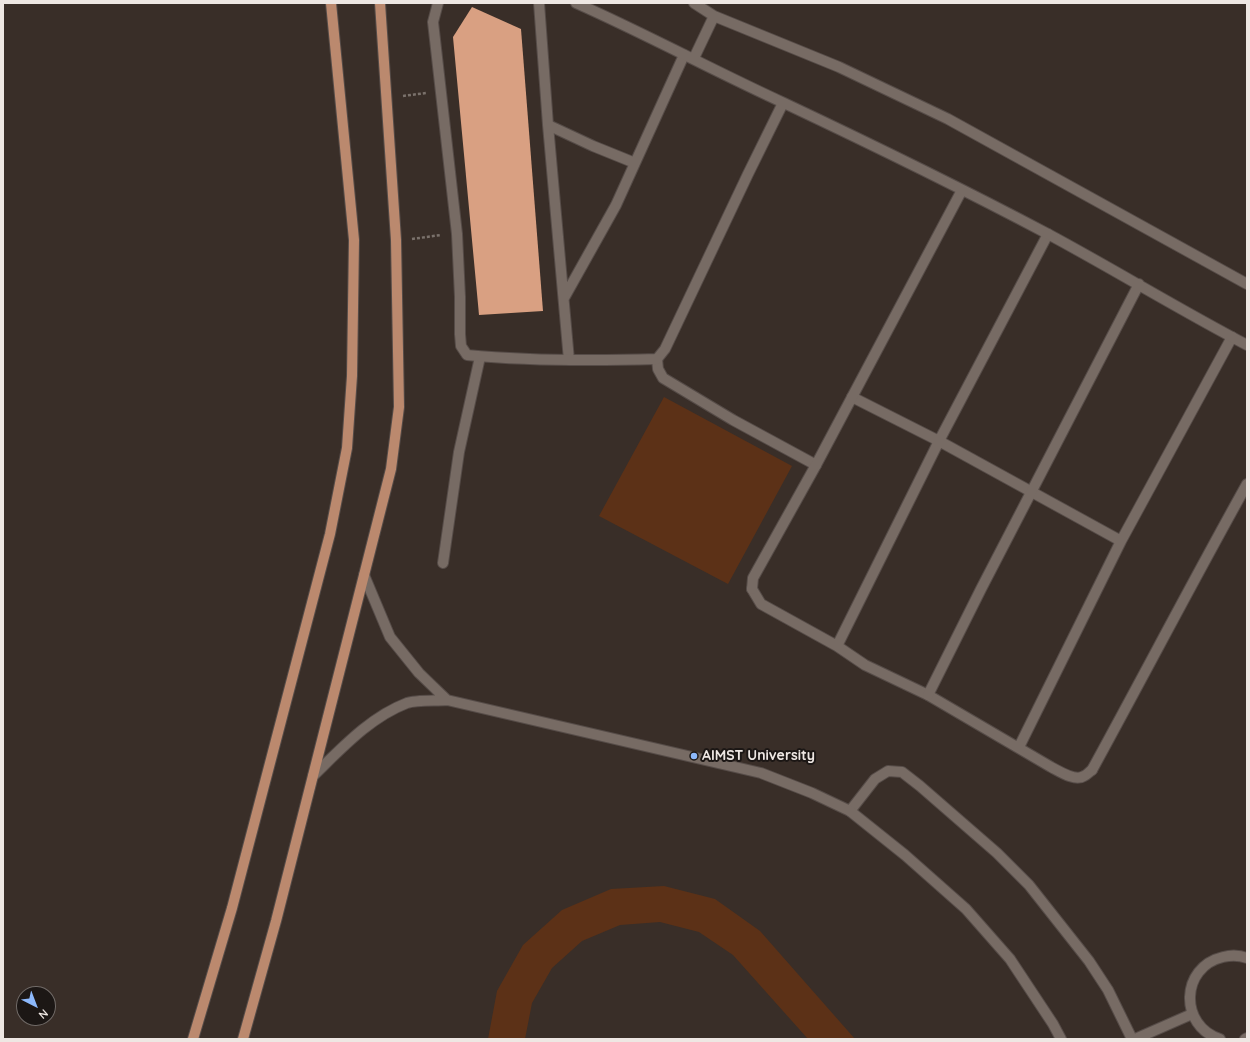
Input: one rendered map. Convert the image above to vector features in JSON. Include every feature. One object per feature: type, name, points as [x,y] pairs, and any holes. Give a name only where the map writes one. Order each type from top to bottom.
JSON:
[{"type":"main road","points":[[193,1039],[232,908],[330,534],[346,448],[352,376],[354,240],[331,3]]},
{"type":"main road","points":[[243,1039],[276,921],[392,469],[399,407],[396,240],[380,3]]},
{"type":"street","points":[[438,3],[433,22],[457,234],[461,346],[467,355],[480,357],[569,360],[657,359]]},
{"type":"street","points":[[539,3],[548,125],[569,360]]},
{"type":"street","points":[[576,3],[613,19],[684,55],[694,58],[962,190],[1048,234],[1247,345]]},
{"type":"street","points":[[694,3],[714,16],[839,67],[948,120],[1247,284]]},
{"type":"street","points":[[694,58],[714,16]]},
{"type":"street","points":[[564,298],[616,205],[684,55]]},
{"type":"street","points":[[783,103],[665,349],[657,359],[658,370],[663,378],[727,416],[816,465]]},
{"type":"street","points":[[548,125],[593,146],[635,163]]},
{"type":"street","points":[[962,190],[816,465],[753,578],[752,590],[761,604],[837,646],[879,672],[928,695],[1051,767],[1070,776],[1080,778],[1084,777],[1092,770],[1247,484]]},
{"type":"street","points":[[837,646],[939,441],[1048,234]]},
{"type":"street","points":[[928,695],[1139,284]]},
{"type":"street","points":[[1018,747],[1121,541],[1232,337]]},
{"type":"street","points":[[443,563],[459,452],[480,357]]},
{"type":"street","points":[[852,397],[939,441],[1121,541]]},
{"type":"street","points":[[364,575],[390,638],[419,673],[447,700]]},
{"type":"street","points":[[313,776],[354,737],[381,716],[408,703],[447,700],[760,773],[812,793],[850,811],[904,855],[966,909],[1010,959],[1053,1024],[1060,1039]]},
{"type":"street","points":[[850,811],[876,779],[888,771],[902,772],[920,786],[997,852],[1029,885],[1089,961],[1108,990],[1132,1039]]},
{"type":"street","points":[[1220,1039],[1212,1036],[1200,1027],[1192,1014],[1190,1001],[1191,988],[1196,976],[1205,965],[1217,958],[1230,955],[1247,958]]},
{"type":"street","points":[[1136,1039],[1192,1014]]},
{"type":"path","points":[[386,98],[440,91]]},
{"type":"path","points":[[396,240],[457,234]]},
{"type":"shaded area","points":[[664,397],[792,466],[728,584],[599,516]]},
{"type":"shaded area","points":[[664,886],[715,899],[760,931],[855,1039],[808,1039],[733,955],[699,932],[660,922],[620,925],[582,941],[552,968],[532,1003],[525,1039],[488,1039],[497,991],[523,945],[562,910],[611,889]]},
{"type":"building","points":[[472,7],[521,29],[543,311],[479,315],[453,37]]},
{"type":"place","name":"AIMST University","points":[[694,756]]}]
